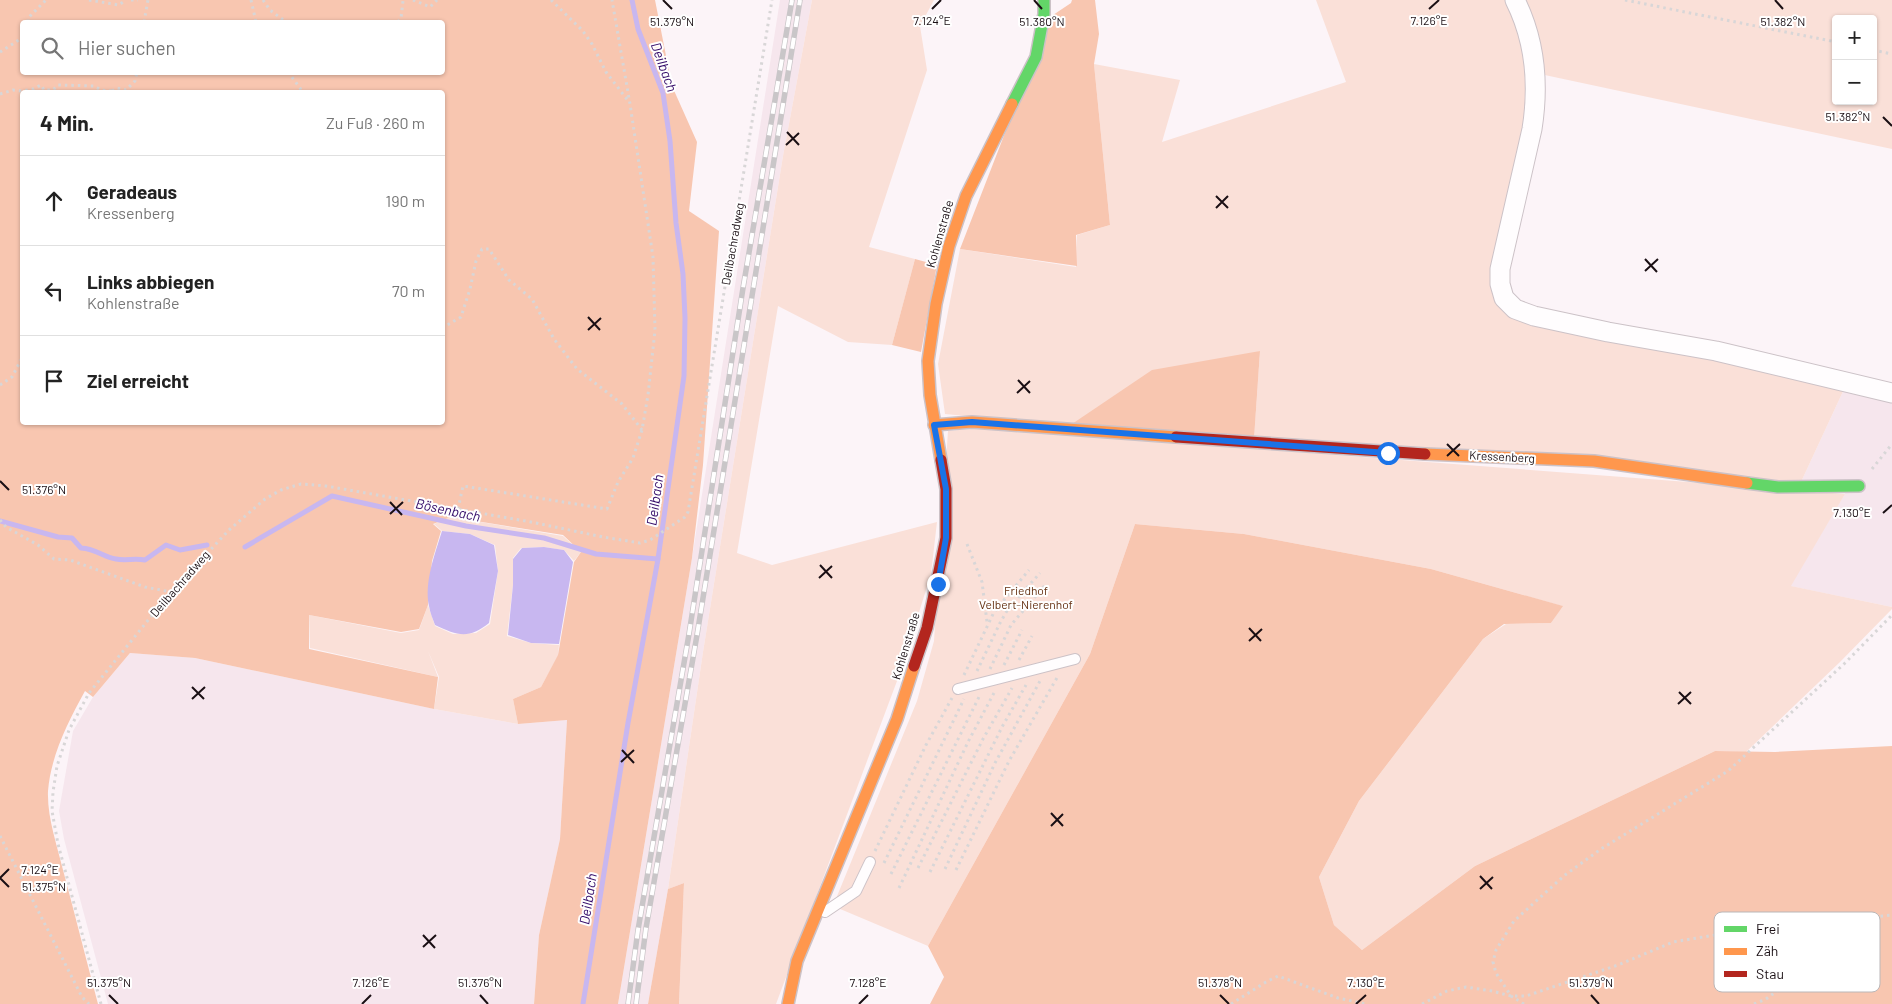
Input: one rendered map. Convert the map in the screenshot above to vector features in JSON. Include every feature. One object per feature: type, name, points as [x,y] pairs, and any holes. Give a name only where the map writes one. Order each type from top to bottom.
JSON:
[{"type":"main road","name":"Kohlenstraße","points":[[788,1004],[797,961],[897,719],[927,628],[946,538],[946,489],[934,425],[928,362],[936,304],[949,246],[966,196],[1036,57],[1044,14],[1044,0]]},
{"type":"main road","name":"Kressenberg","points":[[934,425],[972,422],[1388,453],[1594,461],[1778,487],[1859,486]]},
{"type":"street","points":[[1515,0],[1529,36],[1534,62],[1536,106],[1500,269],[1500,284],[1504,298],[1515,309],[1558,322],[1716,352],[1892,393]]},
{"type":"lane","points":[[958,689],[1072,660]]},
{"type":"lane","points":[[814,919],[856,891],[870,862]]},
{"type":"path","points":[[28,20],[46,0]]},
{"type":"path","points":[[89,0],[119,5],[126,0]]},
{"type":"path","points":[[131,0],[138,0]]},
{"type":"path","points":[[144,20],[148,0]]},
{"type":"path","points":[[251,0],[256,20]]},
{"type":"path","points":[[263,0],[270,10],[283,20]]},
{"type":"path","points":[[400,20],[403,1],[405,0]]},
{"type":"path","points":[[414,0],[430,7],[437,0]]},
{"type":"path","points":[[550,0],[582,30],[592,44],[606,72],[630,104]]},
{"type":"path","points":[[458,509],[463,486],[607,509],[618,482],[633,458],[642,430],[655,330],[653,257],[612,0]]},
{"type":"path","name":"Deilbachradweg","points":[[101,1004],[58,844],[52,811],[57,766],[69,730],[89,693],[171,592],[212,547],[265,499],[281,490],[301,484],[326,486],[567,528],[603,537],[640,543],[650,540],[685,517],[688,512],[772,0]]},
{"type":"path","points":[[1626,0],[1832,41]]},
{"type":"path","points":[[0,52],[20,39]]},
{"type":"path","points":[[1877,51],[1892,54]]},
{"type":"path","points":[[114,90],[117,88],[126,90],[135,81],[136,75]]},
{"type":"path","points":[[290,75],[301,90]]},
{"type":"path","points":[[28,90],[40,85],[44,90]]},
{"type":"path","points":[[53,90],[58,85],[86,85],[104,90]]},
{"type":"path","points":[[0,94],[13,90],[20,91]]},
{"type":"path","points":[[445,326],[461,317],[476,261],[482,249],[489,249],[510,280],[532,299],[554,339],[577,370],[622,404],[642,430]]},
{"type":"path","points":[[0,385],[12,377],[20,362]]},
{"type":"path","points":[[1859,486],[1892,444]]},
{"type":"path","points":[[0,520],[6,527],[38,545],[54,559],[70,560],[145,587],[171,592]]},
{"type":"path","points":[[965,536],[970,554],[982,582],[988,623]]},
{"type":"path","points":[[870,862],[926,745],[958,689],[988,623],[1010,591],[1029,570]]},
{"type":"path","points":[[884,863],[1000,622],[1008,609],[1040,573]]},
{"type":"path","points":[[892,874],[984,686],[984,682],[1011,625],[1047,583]]},
{"type":"path","points":[[1524,1004],[1511,996],[1499,978],[1493,962],[1496,950],[1514,921],[1565,875],[1601,849],[1728,771],[1845,663],[1892,615]]},
{"type":"path","points":[[899,888],[1001,678],[1000,673],[1022,630]]},
{"type":"path","points":[[918,868],[1013,684],[1016,674],[1013,671],[1032,636]]},
{"type":"path","points":[[956,870],[1025,732],[1072,660]]},
{"type":"path","points":[[945,870],[995,763],[1049,666]]},
{"type":"path","points":[[930,872],[1002,727],[1035,669]]},
{"type":"path","points":[[0,836],[82,997],[89,1004]]},
{"type":"path","points":[[1422,1004],[1447,991],[1466,987],[1511,996],[1526,996],[1618,965],[1673,942],[1714,935]]},
{"type":"path","points":[[1231,1004],[1278,976],[1338,998],[1366,1004]]},
{"type":"path","points":[[1754,1004],[1776,992]]},
{"type":"shaded area","points":[[0,0],[655,0],[672,86],[697,142],[689,211],[719,231],[703,465],[692,558],[618,1004],[534,1004],[539,935],[560,839],[567,720],[518,724],[513,699],[541,687],[558,655],[574,562],[581,552],[563,535],[451,517],[433,524],[441,531],[432,561],[428,605],[419,629],[401,632],[309,615],[309,649],[438,677],[434,709],[195,658],[130,653],[93,697],[85,691],[57,752],[50,778],[48,801],[53,831],[98,1004],[0,1004]]},
{"type":"shaded area","points":[[780,0],[812,0],[783,156],[703,652],[668,889],[648,1004],[618,1004],[692,558]]},
{"type":"shaded area","points":[[1072,0],[1095,0],[1099,34],[1094,64],[1110,225],[1076,235],[1077,266],[960,249],[1050,17],[1071,3]]},
{"type":"shaded area","points":[[915,259],[937,265],[921,352],[892,345]]},
{"type":"shaded area","points":[[1260,351],[1254,439],[1069,426],[1152,370]]},
{"type":"shaded area","points":[[1846,385],[1892,397],[1892,607],[1790,586],[1852,482],[1801,482]]},
{"type":"shaded area","points":[[1135,524],[1244,534],[1431,569],[1563,606],[1551,623],[1504,624],[1483,639],[1359,801],[1319,877],[1334,925],[1362,950],[1475,866],[1715,751],[1775,752],[1892,746],[1892,1004],[930,1004],[944,977],[928,946],[1090,654]]},
{"type":"shaded area","points":[[442,531],[470,534],[494,545],[498,571],[489,623],[469,634],[450,632],[435,625],[430,611],[428,597],[429,578]]},
{"type":"shaded area","points":[[544,547],[564,550],[573,562],[559,644],[531,643],[508,635],[513,585],[513,559],[522,548]]},
{"type":"shaded area","points":[[130,653],[195,658],[434,709],[518,724],[567,720],[560,839],[539,935],[534,1004],[108,1004],[64,839],[59,811],[73,731],[93,697]]},
{"type":"shaded area","points":[[684,883],[679,1004],[648,1004],[668,889]]},
{"type":"green space","points":[[812,0],[934,0],[920,26],[927,70],[869,247],[915,259],[892,345],[848,342],[778,306],[737,553],[772,565],[937,522],[931,574],[900,673],[776,1004],[679,1004],[684,883],[668,889],[703,652],[783,156]]},
{"type":"green space","points":[[1316,0],[1510,0],[1532,74],[1501,299],[1846,385],[1801,482],[1254,439],[1260,351],[1069,426],[945,414],[938,364],[960,249],[1076,267],[1077,235],[1110,225],[1094,64],[1180,80],[1162,142],[1346,82]]},
{"type":"green space","points":[[1519,0],[1892,0],[1892,149],[1540,74]]},
{"type":"green space","name":"Friedhof Velbert-Nierenhof","points":[[984,428],[1845,494],[1791,586],[1892,607],[1892,609],[1746,752],[1715,751],[1475,866],[1362,950],[1334,925],[1319,877],[1359,801],[1483,639],[1506,624],[1551,623],[1562,606],[1431,569],[1244,534],[1135,524],[1090,654],[928,946],[833,906],[917,701],[934,641],[948,431]]},
{"type":"green space","points":[[451,517],[563,536],[581,552],[574,561],[564,550],[544,547],[521,548],[513,558],[513,585],[507,636],[531,643],[559,645],[558,656],[541,687],[513,699],[518,724],[434,709],[439,677],[428,651],[438,677],[310,648],[309,615],[401,633],[419,630],[428,605],[435,626],[453,634],[476,633],[490,624],[498,571],[495,545],[470,534],[442,531],[434,524]]},
{"type":"waterway","name":"Deilbach","points":[[583,1004],[628,723],[658,559],[684,376],[685,318],[683,274],[676,223],[670,141],[663,93],[638,29],[632,0]]},
{"type":"waterway","name":"Bösenbach","points":[[245,547],[332,496],[466,526],[544,538],[596,554],[658,559]]},
{"type":"waterway","name":"Bösenbach","points":[[0,521],[58,537],[72,538],[81,548],[120,560],[145,560],[166,545],[180,550],[207,545]]},
{"type":"railway","points":[[628,1004],[638,930],[689,634],[743,288],[792,0]]},
{"type":"railway","points":[[636,1004],[646,928],[697,635],[800,0]]},
{"type":"traffic: fast","points":[[1012,104],[1036,57],[1044,14],[1044,0]]},
{"type":"traffic: fast","points":[[1747,483],[1778,487],[1859,486]]},
{"type":"traffic: slow","points":[[941,460],[930,395],[928,361],[936,304],[949,246],[966,196],[1012,104]]},
{"type":"traffic: slow","points":[[934,425],[972,422],[1176,437]]},
{"type":"traffic: slow","points":[[1425,454],[1594,461],[1747,483]]},
{"type":"traffic: slow","points":[[788,1004],[797,961],[897,719],[914,666]]},
{"type":"traffic: jam","points":[[1176,437],[1425,454]]},
{"type":"traffic: jam","points":[[914,666],[927,628],[946,538],[946,489],[941,460]]},
{"type":"route","points":[[938,584],[946,538],[946,489],[934,425],[972,422],[1388,453]]}]
